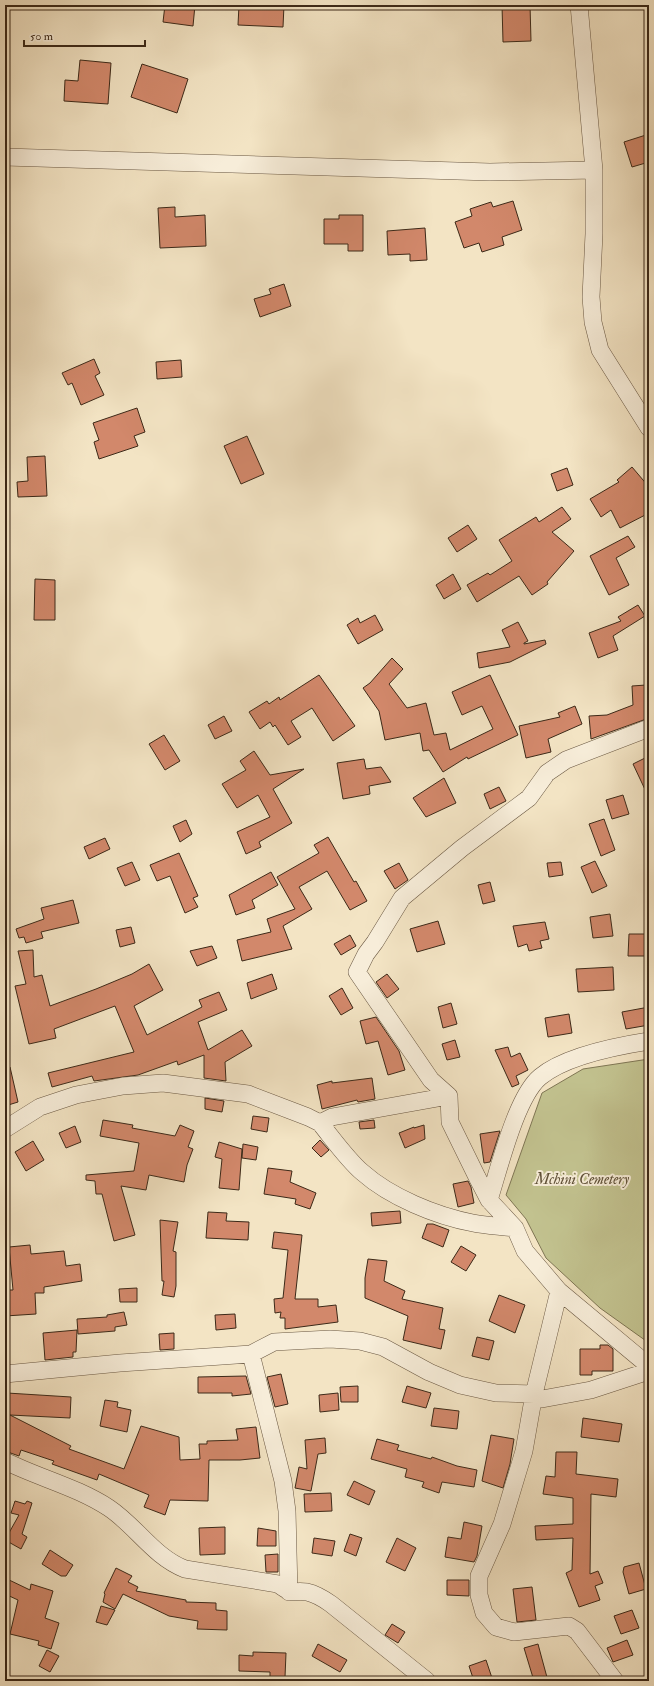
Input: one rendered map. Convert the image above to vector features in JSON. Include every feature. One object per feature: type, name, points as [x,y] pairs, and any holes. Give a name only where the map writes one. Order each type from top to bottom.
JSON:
[{"type":"street","points":[[579,5],[594,170],[594,234],[591,297],[593,322],[600,350],[649,428]]},
{"type":"street","points":[[5,157],[490,172],[594,170]]},
{"type":"street","points":[[649,728],[566,760],[547,773],[529,798],[462,848],[402,898],[366,954],[357,972],[431,1080],[449,1096],[450,1122],[489,1200],[516,1228],[525,1251],[559,1291],[649,1366]]},
{"type":"street","points":[[489,1200],[515,1121],[525,1096],[539,1078],[554,1068],[587,1055],[622,1045],[649,1041]]},
{"type":"street","points":[[5,1129],[40,1107],[76,1095],[123,1086],[163,1083],[248,1094],[320,1123],[361,1172],[376,1183],[405,1200],[439,1214],[473,1223],[516,1228]]},
{"type":"street","points":[[320,1123],[332,1117],[449,1096]]},
{"type":"street","points":[[559,1291],[534,1394],[524,1451],[502,1524],[480,1576],[479,1595],[484,1614],[496,1627],[514,1632],[569,1626],[578,1631],[615,1681]]},
{"type":"street","points":[[5,1374],[120,1363],[252,1354],[274,1342],[330,1338],[360,1341],[383,1347],[429,1372],[460,1385],[496,1393],[534,1394],[542,1399],[591,1390],[649,1371]]},
{"type":"street","points":[[252,1354],[283,1481],[287,1511],[289,1592]]},
{"type":"street","points":[[5,1461],[89,1497],[109,1508],[128,1523],[167,1560],[175,1565],[185,1569],[278,1584],[289,1592],[308,1592],[319,1596],[427,1681]]},
{"type":"green space","name":"Mchini Cemetery","points":[[649,1059],[649,1343],[600,1308],[546,1258],[526,1219],[506,1195],[542,1093],[583,1069]]},
{"type":"building","points":[[165,5],[195,5],[193,26],[163,22]]},
{"type":"building","points":[[239,5],[284,5],[283,27],[238,25]]},
{"type":"building","points":[[502,5],[530,5],[531,41],[503,42]]},
{"type":"building","points":[[80,60],[111,63],[108,104],[64,101],[65,80],[78,81]]},
{"type":"building","points":[[142,64],[188,79],[177,113],[131,97]]},
{"type":"building","points":[[649,134],[649,162],[632,167],[624,142]]},
{"type":"building","points":[[513,201],[522,230],[502,237],[504,245],[482,252],[479,243],[464,248],[455,222],[472,216],[470,209],[491,202],[493,207]]},
{"type":"building","points":[[175,207],[175,217],[205,215],[206,246],[160,248],[158,208]]},
{"type":"building","points":[[339,215],[363,215],[363,251],[348,251],[348,244],[324,244],[324,219],[339,219]]},
{"type":"building","points":[[425,228],[427,260],[410,261],[410,254],[388,255],[387,231]]},
{"type":"building","points":[[284,284],[291,306],[260,317],[254,299],[271,294],[269,289]]},
{"type":"building","points":[[94,359],[100,373],[95,376],[104,395],[81,405],[72,383],[68,385],[62,373]]},
{"type":"building","points":[[181,360],[182,377],[157,379],[156,362]]},
{"type":"building","points":[[137,408],[145,432],[134,436],[138,446],[99,459],[94,442],[99,440],[93,423]]},
{"type":"building","points":[[247,436],[264,474],[241,484],[224,446]]},
{"type":"building","points":[[45,456],[47,496],[18,497],[17,482],[28,481],[27,457]]},
{"type":"building","points":[[632,467],[649,487],[649,513],[620,528],[611,510],[601,517],[590,499],[619,482],[617,480]]},
{"type":"building","points":[[567,468],[573,485],[557,491],[551,474]]},
{"type":"building","points":[[562,507],[571,519],[552,532],[574,551],[547,582],[548,584],[532,595],[519,576],[477,602],[467,585],[488,573],[490,575],[512,561],[499,540],[536,517],[539,522]]},
{"type":"building","points":[[468,525],[477,539],[457,552],[448,538]]},
{"type":"building","points":[[628,536],[635,547],[616,558],[629,585],[609,595],[590,556]]},
{"type":"building","points":[[453,574],[461,589],[444,599],[436,585]]},
{"type":"building","points":[[35,579],[55,580],[55,620],[34,620]]},
{"type":"building","points":[[638,605],[645,616],[613,636],[618,650],[598,658],[589,633],[621,621],[618,617]]},
{"type":"building","points":[[375,615],[383,630],[358,644],[347,625],[358,618],[360,623]]},
{"type":"building","points":[[518,622],[528,641],[524,644],[545,640],[546,644],[510,662],[479,668],[477,653],[510,647],[502,630]]},
{"type":"building","points":[[392,658],[403,669],[389,684],[407,708],[426,703],[434,735],[446,733],[450,750],[493,729],[482,706],[462,715],[452,692],[490,675],[518,735],[468,759],[467,757],[443,772],[429,750],[423,751],[420,733],[385,740],[379,711],[363,688],[370,683]]},
{"type":"building","points":[[319,675],[355,726],[333,741],[312,708],[291,721],[301,737],[288,745],[275,725],[273,727],[270,722],[260,729],[249,712],[267,701],[269,704],[279,697],[280,700]]},
{"type":"building","points":[[646,685],[649,718],[591,739],[589,716],[607,715],[633,705],[632,686]]},
{"type":"building","points":[[575,706],[582,724],[548,739],[551,752],[526,758],[519,726],[560,717],[558,713]]},
{"type":"building","points":[[224,716],[232,731],[215,739],[208,725]]},
{"type":"building","points":[[164,735],[180,761],[165,770],[149,744]]},
{"type":"building","points":[[254,751],[270,775],[304,769],[273,789],[292,823],[259,842],[261,847],[246,854],[237,832],[270,817],[258,795],[237,808],[222,784],[246,770],[240,761]]},
{"type":"building","points":[[649,756],[649,798],[633,764]]},
{"type":"building","points":[[364,759],[366,769],[381,767],[391,782],[369,786],[370,794],[343,799],[337,763]]},
{"type":"building","points":[[444,778],[456,803],[426,817],[413,798]]},
{"type":"building","points":[[499,787],[506,801],[490,809],[484,794]]},
{"type":"building","points":[[623,795],[629,814],[612,819],[606,800]]},
{"type":"building","points":[[604,819],[615,850],[601,856],[589,824]]},
{"type":"building","points":[[186,820],[192,834],[180,842],[173,826]]},
{"type":"building","points":[[328,837],[354,882],[356,881],[367,901],[350,910],[327,871],[299,887],[312,909],[283,926],[292,949],[242,961],[237,940],[271,932],[267,919],[295,909],[277,877],[319,853],[314,845]]},
{"type":"building","points":[[105,838],[110,849],[89,859],[84,847]]},
{"type":"building","points":[[179,853],[198,896],[193,898],[198,907],[185,913],[170,876],[157,881],[150,865]]},
{"type":"building","points":[[595,861],[607,886],[592,893],[581,867]]},
{"type":"building","points":[[132,862],[140,880],[125,886],[117,868]]},
{"type":"building","points":[[561,862],[563,875],[549,877],[547,863]]},
{"type":"building","points":[[399,863],[408,880],[395,889],[384,871]]},
{"type":"building","points":[[271,872],[278,885],[252,900],[255,908],[236,915],[229,895]]},
{"type":"building","points":[[490,882],[495,901],[483,904],[478,885]]},
{"type":"building","points":[[73,900],[79,923],[41,932],[43,938],[26,943],[24,937],[19,938],[16,929],[44,919],[41,908]]},
{"type":"building","points":[[610,914],[613,936],[593,938],[590,917]]},
{"type":"building","points":[[438,921],[445,944],[417,952],[410,929]]},
{"type":"building","points":[[545,922],[549,939],[540,941],[542,948],[529,951],[527,944],[518,947],[513,926]]},
{"type":"building","points":[[131,927],[135,943],[120,947],[116,930]]},
{"type":"building","points":[[629,934],[647,934],[649,940],[649,956],[628,956]]},
{"type":"building","points":[[350,935],[356,946],[341,955],[334,944]]},
{"type":"building","points":[[212,946],[217,958],[197,966],[190,951]]},
{"type":"building","points":[[33,950],[34,977],[42,975],[50,1006],[132,974],[149,964],[163,990],[134,1006],[147,1035],[202,1007],[199,1000],[219,992],[227,1010],[198,1022],[208,1050],[242,1030],[252,1046],[225,1062],[226,1081],[204,1078],[204,1055],[178,1065],[177,1061],[138,1075],[94,1081],[92,1076],[52,1087],[48,1073],[134,1052],[115,1006],[54,1029],[56,1038],[29,1044],[15,986],[26,984],[18,951]]},
{"type":"building","points":[[613,967],[614,990],[578,992],[576,969]]},
{"type":"building","points":[[272,974],[277,989],[251,999],[247,983]]},
{"type":"building","points":[[387,974],[399,989],[387,998],[376,982]]},
{"type":"building","points":[[342,988],[353,1008],[341,1015],[329,996]]},
{"type":"building","points":[[451,1003],[457,1024],[443,1028],[438,1007]]},
{"type":"building","points":[[649,1007],[649,1025],[626,1029],[622,1012]]},
{"type":"building","points":[[569,1014],[572,1033],[548,1037],[545,1018]]},
{"type":"building","points":[[376,1017],[399,1051],[405,1070],[388,1075],[378,1041],[366,1044],[360,1021]]},
{"type":"building","points":[[455,1040],[460,1057],[447,1060],[442,1044]]},
{"type":"building","points":[[508,1047],[511,1057],[520,1053],[528,1070],[516,1076],[519,1084],[512,1087],[495,1050]]},
{"type":"building","points":[[10,1067],[18,1102],[5,1106],[5,1068]]},
{"type":"building","points":[[372,1078],[375,1099],[358,1102],[357,1100],[322,1109],[317,1085],[332,1081],[332,1083]]},
{"type":"building","points":[[205,1098],[224,1101],[222,1112],[205,1109]]},
{"type":"building","points":[[253,1116],[269,1118],[267,1132],[251,1129]]},
{"type":"building","points":[[103,1120],[133,1125],[132,1128],[175,1136],[180,1125],[194,1131],[188,1147],[193,1149],[187,1165],[184,1182],[149,1175],[146,1190],[121,1186],[135,1235],[114,1241],[102,1194],[96,1194],[95,1181],[86,1180],[86,1175],[134,1171],[139,1143],[100,1136]]},
{"type":"building","points":[[374,1120],[375,1128],[360,1129],[359,1122]]},
{"type":"building","points":[[424,1125],[425,1139],[405,1148],[399,1133]]},
{"type":"building","points":[[75,1126],[81,1142],[66,1148],[59,1133]]},
{"type":"building","points":[[500,1131],[490,1162],[484,1163],[480,1134]]},
{"type":"building","points":[[320,1140],[329,1150],[321,1157],[312,1148]]},
{"type":"building","points":[[33,1141],[44,1160],[26,1171],[15,1152]]},
{"type":"building","points":[[219,1142],[242,1149],[239,1190],[219,1188],[222,1159],[215,1157]]},
{"type":"building","points":[[243,1144],[258,1147],[256,1160],[242,1158]]},
{"type":"building","points":[[268,1168],[292,1171],[290,1182],[316,1193],[310,1209],[295,1204],[296,1199],[264,1194]]},
{"type":"building","points":[[468,1181],[471,1187],[474,1203],[458,1207],[453,1184]]},
{"type":"building","points":[[400,1211],[401,1223],[372,1226],[371,1213]]},
{"type":"building","points":[[208,1212],[227,1213],[226,1221],[249,1222],[248,1240],[206,1238]]},
{"type":"building","points":[[160,1220],[178,1222],[173,1251],[176,1252],[176,1286],[174,1297],[162,1295],[164,1281],[162,1281]]},
{"type":"building","points":[[427,1224],[433,1224],[449,1230],[443,1247],[422,1238]]},
{"type":"building","points":[[274,1232],[302,1235],[295,1299],[318,1299],[318,1307],[336,1305],[338,1322],[285,1329],[285,1318],[280,1318],[281,1312],[275,1313],[274,1299],[283,1298],[288,1250],[272,1248]]},
{"type":"building","points":[[30,1245],[31,1254],[64,1251],[66,1266],[80,1264],[82,1281],[44,1287],[44,1293],[35,1293],[36,1314],[5,1316],[5,1290],[13,1290],[9,1247]]},
{"type":"building","points":[[461,1246],[476,1255],[466,1271],[451,1262]]},
{"type":"building","points":[[368,1259],[387,1261],[384,1281],[405,1291],[402,1299],[443,1308],[439,1329],[445,1330],[441,1349],[403,1340],[408,1316],[365,1298],[365,1278]]},
{"type":"building","points":[[137,1288],[137,1302],[120,1302],[119,1289]]},
{"type":"building","points":[[499,1295],[525,1305],[515,1333],[489,1321]]},
{"type":"building","points":[[124,1312],[127,1325],[115,1327],[115,1331],[78,1334],[77,1319],[107,1317],[107,1315]]},
{"type":"building","points":[[235,1314],[236,1328],[216,1330],[215,1315]]},
{"type":"building","points":[[77,1330],[76,1352],[73,1352],[73,1357],[45,1360],[43,1333]]},
{"type":"building","points":[[174,1333],[174,1349],[160,1350],[159,1334]]},
{"type":"building","points":[[477,1337],[494,1341],[489,1360],[472,1356]]},
{"type":"building","points":[[600,1345],[608,1345],[613,1349],[613,1371],[592,1371],[592,1375],[580,1375],[580,1349],[600,1349]]},
{"type":"building","points":[[281,1374],[288,1404],[275,1407],[267,1377]]},
{"type":"building","points":[[246,1376],[251,1394],[232,1396],[232,1393],[198,1393],[198,1377]]},
{"type":"building","points":[[358,1386],[358,1402],[341,1402],[340,1387]]},
{"type":"building","points":[[407,1386],[431,1393],[426,1408],[402,1402]]},
{"type":"building","points":[[7,1393],[71,1397],[70,1418],[10,1415],[71,1446],[69,1449],[124,1469],[141,1426],[179,1437],[180,1460],[200,1459],[199,1444],[207,1444],[207,1441],[238,1440],[236,1429],[256,1427],[260,1458],[240,1460],[209,1460],[208,1501],[170,1500],[165,1515],[144,1507],[149,1495],[99,1474],[97,1480],[52,1464],[54,1461],[21,1450],[19,1456],[5,1451],[5,1412]]},
{"type":"building","points":[[338,1393],[339,1410],[320,1412],[319,1395]]},
{"type":"building","points":[[105,1400],[118,1402],[117,1407],[131,1410],[127,1432],[100,1426]]},
{"type":"building","points":[[434,1408],[459,1411],[457,1429],[431,1426]]},
{"type":"building","points":[[583,1418],[622,1424],[619,1442],[581,1437]]},
{"type":"building","points":[[491,1435],[514,1439],[510,1464],[503,1488],[482,1481]]},
{"type":"building","points":[[325,1438],[326,1453],[318,1454],[311,1491],[295,1488],[299,1467],[307,1469],[305,1440]]},
{"type":"building","points":[[377,1439],[399,1445],[397,1450],[431,1459],[432,1457],[457,1466],[477,1470],[474,1487],[442,1482],[439,1493],[422,1487],[424,1482],[405,1477],[407,1469],[371,1459]]},
{"type":"building","points":[[556,1452],[577,1452],[576,1474],[618,1479],[616,1497],[591,1494],[590,1574],[598,1571],[603,1583],[595,1586],[600,1600],[579,1607],[566,1573],[572,1570],[573,1538],[536,1540],[535,1526],[573,1524],[573,1498],[543,1494],[546,1476],[555,1477]]},
{"type":"building","points":[[354,1481],[375,1491],[369,1505],[347,1495]]},
{"type":"building","points":[[331,1493],[332,1511],[305,1512],[304,1494]]},
{"type":"building","points":[[15,1501],[25,1504],[27,1501],[32,1503],[22,1534],[27,1537],[21,1549],[5,1540],[19,1515],[11,1513]]},
{"type":"building","points":[[464,1522],[482,1526],[477,1556],[474,1562],[445,1557],[448,1537],[461,1539]]},
{"type":"building","points":[[225,1527],[225,1554],[200,1555],[199,1528]]},
{"type":"building","points":[[258,1528],[276,1531],[276,1546],[257,1546]]},
{"type":"building","points":[[350,1534],[362,1538],[356,1556],[344,1551]]},
{"type":"building","points":[[314,1538],[335,1541],[332,1556],[312,1553]]},
{"type":"building","points":[[397,1538],[416,1548],[405,1571],[386,1562]]},
{"type":"building","points":[[50,1550],[73,1565],[66,1576],[61,1576],[42,1564]]},
{"type":"building","points":[[278,1554],[278,1572],[266,1572],[265,1555]]},
{"type":"building","points":[[639,1563],[646,1589],[629,1594],[623,1572],[624,1567]]},
{"type":"building","points":[[116,1568],[132,1576],[128,1582],[138,1587],[136,1591],[186,1600],[186,1602],[216,1603],[216,1610],[227,1611],[227,1630],[197,1629],[198,1621],[169,1616],[123,1594],[115,1609],[103,1602],[104,1593]]},
{"type":"building","points":[[5,1578],[30,1590],[31,1584],[53,1591],[45,1618],[59,1623],[51,1649],[38,1645],[39,1641],[10,1634],[18,1600],[5,1594]]},
{"type":"building","points":[[447,1580],[469,1580],[469,1596],[447,1595]]},
{"type":"building","points":[[532,1587],[536,1620],[517,1622],[513,1589]]},
{"type":"building","points":[[101,1606],[115,1610],[107,1625],[96,1622]]},
{"type":"building","points":[[632,1610],[639,1628],[621,1634],[614,1616]]},
{"type":"building","points":[[392,1624],[405,1632],[398,1643],[385,1635]]},
{"type":"building","points":[[627,1640],[633,1655],[613,1662],[607,1648]]},
{"type":"building","points":[[318,1644],[347,1660],[340,1672],[312,1656]]},
{"type":"building","points":[[538,1644],[548,1681],[534,1681],[524,1648]]},
{"type":"building","points":[[47,1650],[59,1656],[50,1672],[39,1666]]},
{"type":"building","points":[[253,1652],[286,1653],[285,1677],[270,1677],[270,1672],[239,1671],[239,1655],[253,1656]]},
{"type":"building","points":[[486,1660],[493,1681],[474,1681],[469,1666]]}]
